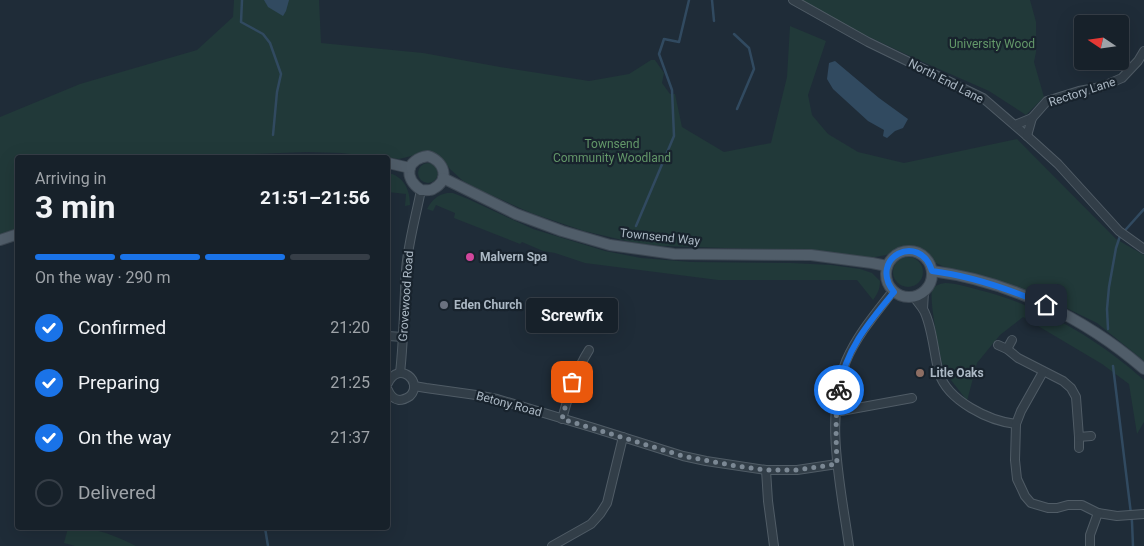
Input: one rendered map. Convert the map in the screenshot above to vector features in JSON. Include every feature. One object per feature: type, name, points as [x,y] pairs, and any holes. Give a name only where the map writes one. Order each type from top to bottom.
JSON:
[{"type":"main road","points":[[428,156],[435,158],[441,164],[444,172],[442,181],[435,188],[421,190],[412,182],[410,168],[414,161],[420,157],[428,156]]},
{"type":"main road","points":[[390,163],[410,168]]},
{"type":"main road","name":"Townsend Way","points":[[443,178],[516,214],[562,231],[610,245],[674,254],[811,255],[887,266]]},
{"type":"main road","points":[[0,240],[15,235]]},
{"type":"main road","points":[[911,250],[925,257],[930,264],[932,271],[931,282],[924,292],[914,297],[903,297],[894,292],[888,284],[887,266],[890,259],[896,254],[911,250]]},
{"type":"main road","points":[[932,271],[976,280],[1010,290],[1046,305],[1085,326],[1120,349],[1144,369]]},
{"type":"street","name":"North End Lane","points":[[793,0],[868,42],[983,98],[1058,164],[1122,233],[1144,249]]},
{"type":"street","name":"Rectory Lane","points":[[1032,118],[1047,101],[1079,91],[1101,87],[1122,78],[1138,61],[1144,51]]},
{"type":"street","points":[[1015,125],[1032,118]]},
{"type":"street","points":[[1028,136],[1032,118]]},
{"type":"street","name":"Grovewood Road","points":[[400,373],[406,268],[421,190]]},
{"type":"street","points":[[848,546],[837,464],[835,432],[840,382],[849,356],[861,333],[894,292]]},
{"type":"street","points":[[923,309],[924,292]]},
{"type":"street","points":[[914,297],[923,309],[929,326],[940,374],[949,389],[968,407],[993,419],[1016,424]]},
{"type":"street","points":[[390,336],[403,337]]},
{"type":"street","points":[[1006,349],[1012,340]]},
{"type":"street","points":[[998,345],[1071,388],[1076,397],[1079,448]]},
{"type":"street","points":[[562,419],[572,382],[589,350]]},
{"type":"street","points":[[1043,372],[1016,424],[1015,460],[1017,479],[1025,496],[1031,503],[1048,508],[1082,506],[1098,513],[1117,516],[1144,514]]},
{"type":"street","points":[[390,378],[394,374],[407,374],[412,379],[414,386],[413,392],[404,400],[398,400],[390,394]]},
{"type":"street","name":"Betony Road","points":[[414,386],[497,399],[683,456],[766,470],[797,470],[837,464]]},
{"type":"street","points":[[837,407],[841,411],[912,398]]},
{"type":"street","points":[[1079,437],[1091,436]]},
{"type":"street","points":[[552,546],[590,524],[600,514],[607,503],[623,437]]},
{"type":"street","points":[[766,470],[774,546]]},
{"type":"street","points":[[1090,546],[1090,535],[1098,513]]},
{"type":"green space","name":"Townsend Community Woodland","points":[[234,0],[319,0],[321,43],[423,53],[589,81],[629,74],[651,60],[655,60],[664,73],[662,83],[670,94],[675,94],[682,127],[724,152],[771,143],[787,77],[790,26],[826,41],[808,95],[812,115],[828,134],[858,152],[904,163],[1017,139],[1116,239],[1144,255],[1144,361],[1097,323],[1052,301],[989,279],[953,271],[936,263],[919,248],[903,246],[886,255],[870,258],[814,251],[661,246],[635,243],[584,231],[531,213],[463,181],[441,158],[428,152],[399,159],[390,158],[390,155],[307,152],[230,155],[15,155],[15,229],[0,235],[0,117],[80,84],[197,50],[233,17]]},
{"type":"green space","name":"University Wood","points":[[801,0],[1030,0],[1036,22],[1034,62],[1044,97],[1026,115],[989,91],[833,20]]},
{"type":"green space","points":[[428,163],[435,166],[438,173],[435,180],[428,183],[421,180],[418,173],[421,166]]},
{"type":"green space","points":[[390,174],[402,180],[407,189],[410,205],[405,206],[406,194],[390,192]]},
{"type":"green space","points":[[447,193],[453,193],[468,199],[533,229],[605,251],[641,258],[691,262],[791,263],[860,269],[872,273],[880,281],[879,289],[873,300],[857,280],[718,280],[585,263],[543,251],[522,242],[520,244],[454,218],[455,213],[436,205],[433,211],[427,209],[435,198]]},
{"type":"green space","points":[[908,257],[918,262],[923,272],[918,282],[908,287],[898,282],[893,272],[898,262]]},
{"type":"green space","points":[[945,283],[962,285],[1024,304],[1067,325],[1107,350],[1144,380],[1144,422],[1137,434],[1129,384],[1102,364],[1023,317],[1000,335],[977,363],[967,401],[944,369],[938,342],[931,296],[934,287]]},
{"type":"green space","points":[[67,530],[92,530],[103,532],[136,546],[75,546],[64,543]]},
{"type":"water","points":[[264,0],[289,0],[283,16],[268,7]]},
{"type":"water","points":[[835,61],[879,98],[908,119],[903,128],[895,131],[887,138],[883,136],[884,130],[868,121],[833,89],[827,79],[829,63]]},
{"type":"waterway","points":[[242,0],[241,22],[263,34],[270,43],[281,74],[277,92],[273,135]]},
{"type":"waterway","points":[[636,226],[674,136],[672,90],[659,54],[664,39],[679,42],[689,0]]},
{"type":"waterway","points":[[712,0],[714,21]]},
{"type":"waterway","points":[[734,34],[749,48],[754,69],[737,109]]},
{"type":"waterway","points":[[1108,329],[1109,287],[1116,248],[1120,236],[1144,209]]},
{"type":"waterway","points":[[1113,366],[1132,522],[1133,546]]},
{"type":"waterway","points":[[265,530],[268,546]]},
{"type":"way so far","points":[[572,382],[562,419],[683,456],[766,470],[797,470],[837,464],[835,432],[839,390]]},
{"type":"place","name":"Malvern Spa","points":[[470,257]]},
{"type":"place","name":"Eden Church","points":[[444,305]]},
{"type":"place","name":"Litle Oaks","points":[[920,373]]},
{"type":"place","name":"Screwfix","points":[[572,382]]},
{"type":"route","points":[[839,390],[846,361],[861,333],[894,292],[888,284],[886,275],[890,259],[896,254],[911,250],[925,257],[932,271],[943,272],[1010,290],[1046,305]]}]
